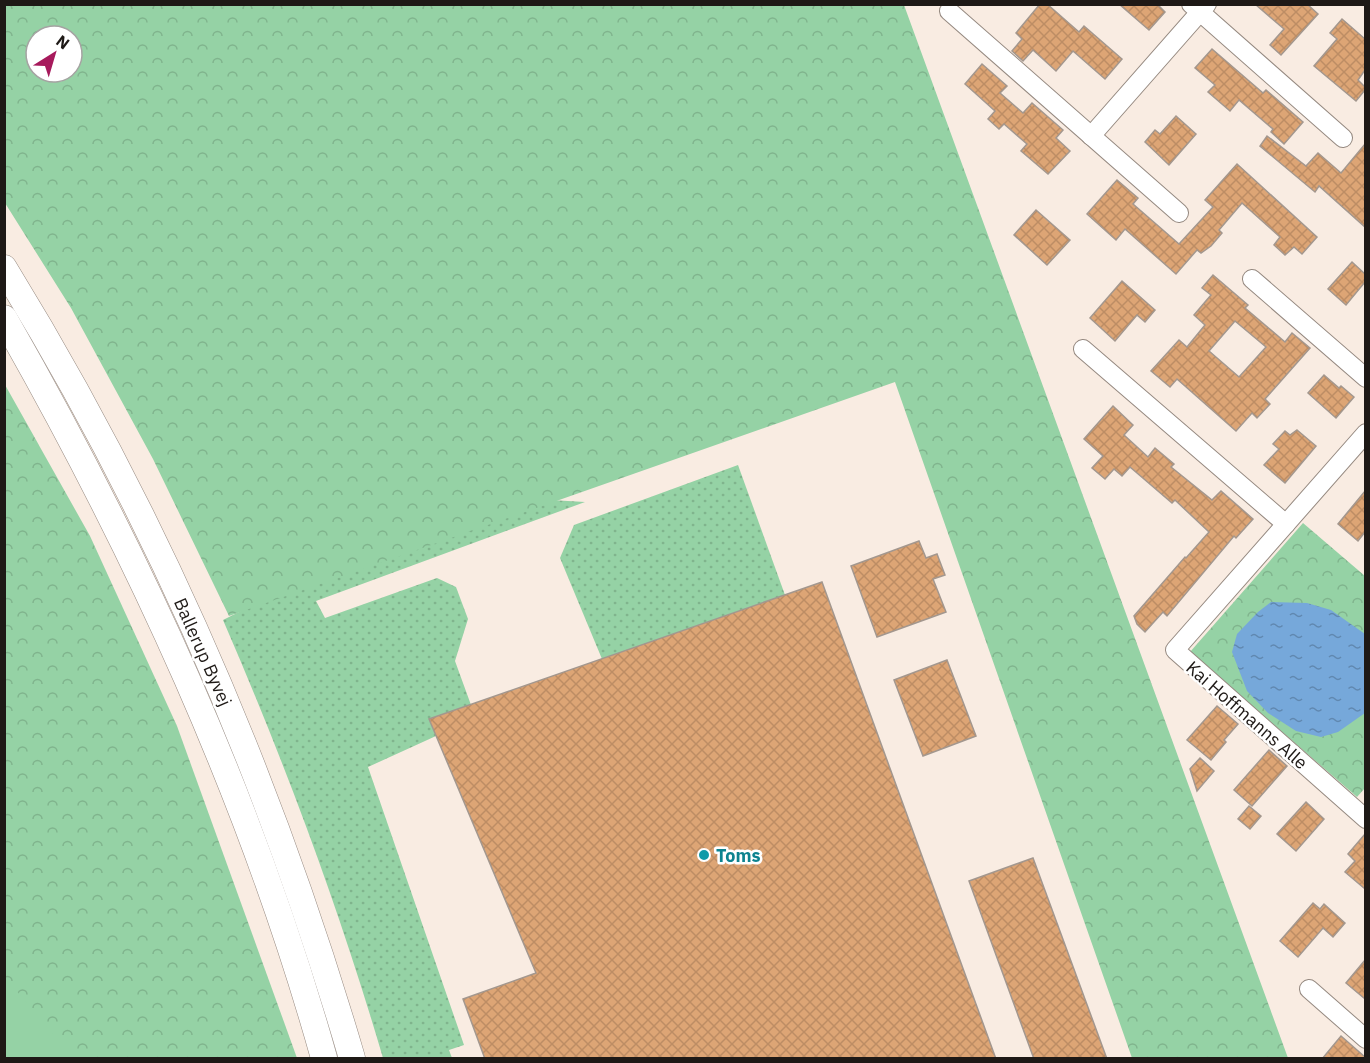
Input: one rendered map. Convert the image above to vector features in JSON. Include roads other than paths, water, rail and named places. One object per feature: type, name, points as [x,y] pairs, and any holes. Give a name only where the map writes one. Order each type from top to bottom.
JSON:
[{"type":"main road","name":"Ballerup Byvej","points":[[4,268],[56,355],[117,468],[195,630],[283,850],[315,941],[352,1059]]},
{"type":"main road","name":"Ballerup Byvej","points":[[4,318],[101,494],[168,633],[203,714],[232,784],[284,929],[324,1059]]},
{"type":"street","points":[[1091,136],[1199,7],[1343,138]]},
{"type":"street","points":[[949,11],[1179,213]]},
{"type":"street","points":[[1252,279],[1365,378]]},
{"type":"street","points":[[1083,349],[1286,524]]},
{"type":"street","name":"Kai Hoffmanns Alle","points":[[1365,433],[1175,650],[1365,819]]},
{"type":"street","points":[[1309,989],[1365,1039]]},
{"type":"water","points":[[1271,602],[1307,603],[1331,610],[1365,634],[1365,713],[1338,732],[1321,737],[1296,731],[1268,713],[1247,691],[1232,652],[1237,634]]},
{"type":"place","name":"Toms","points":[[704,855]]}]
